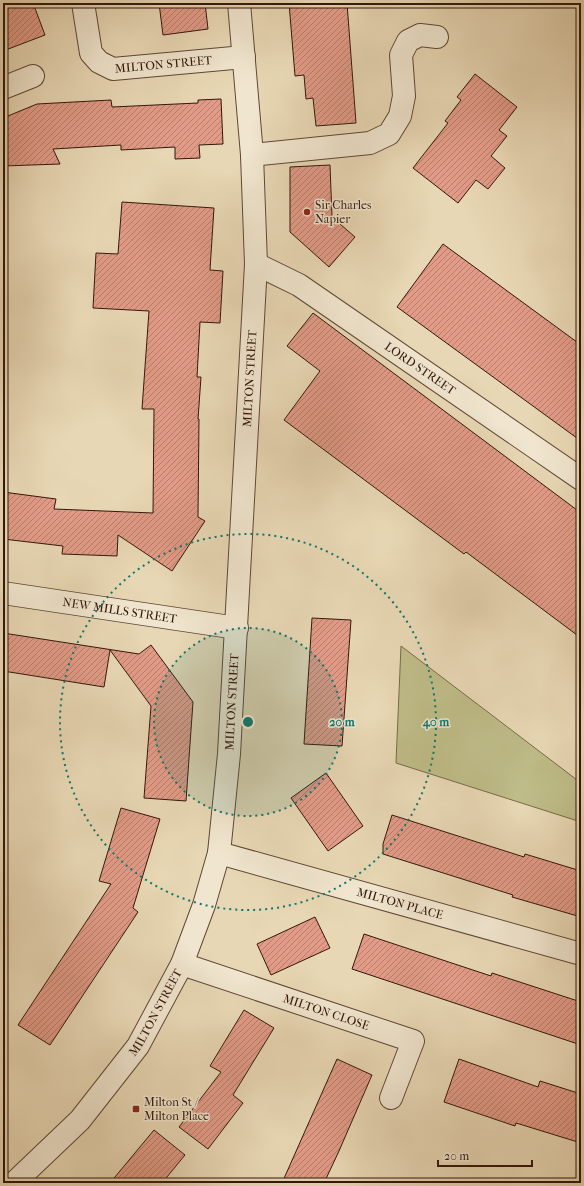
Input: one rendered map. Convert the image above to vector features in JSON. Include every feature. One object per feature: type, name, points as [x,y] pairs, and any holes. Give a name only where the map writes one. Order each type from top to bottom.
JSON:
[{"type":"street","name":"MILTON STREET","points":[[83,3],[91,53],[99,62],[112,69],[244,57]]},
{"type":"street","name":"MILTON STREET","points":[[14,1183],[80,1120],[138,1046],[182,964],[204,905],[218,853],[229,754],[256,264],[252,156],[239,3]]},
{"type":"street","points":[[252,156],[370,143],[389,134],[400,116],[404,96],[401,55],[408,41],[420,35],[436,37]]},
{"type":"street","points":[[3,88],[33,76]]},
{"type":"street","name":"LORD STREET","points":[[256,264],[299,285],[581,479]]},
{"type":"street","name":"NEW MILLS STREET","points":[[3,593],[237,628]]},
{"type":"street","name":"MILTON PLACE","points":[[218,853],[581,954]]},
{"type":"street","name":"MILTON CLOSE","points":[[182,964],[413,1042],[392,1098]]},
{"type":"shaded area","points":[[401,646],[581,783],[581,822],[396,763]]},
{"type":"building","points":[[3,3],[33,3],[45,35],[3,51]]},
{"type":"building","points":[[159,3],[205,3],[208,29],[163,35]]},
{"type":"building","points":[[289,3],[347,3],[356,123],[316,126],[313,98],[306,99],[304,75],[295,76]]},
{"type":"building","points":[[475,74],[517,107],[499,130],[507,136],[491,156],[505,168],[488,189],[476,180],[458,203],[413,168],[448,123],[445,121],[461,100],[457,97]]},
{"type":"building","points":[[221,99],[223,144],[199,145],[200,158],[175,159],[175,147],[121,150],[121,145],[53,149],[60,164],[3,166],[3,118],[37,104],[111,100],[112,107],[198,103],[198,100]]},
{"type":"building","points":[[330,165],[332,217],[355,237],[329,267],[290,232],[290,167]]},
{"type":"building","points":[[122,202],[214,208],[210,270],[223,271],[220,323],[200,322],[197,377],[201,377],[198,419],[198,517],[205,521],[172,571],[118,535],[117,556],[62,554],[63,546],[3,539],[3,492],[56,499],[54,509],[153,513],[154,409],[142,409],[149,311],[93,308],[96,253],[118,254]]},
{"type":"building","points":[[443,244],[581,345],[581,441],[397,307]]},
{"type":"building","points":[[313,313],[581,513],[581,638],[466,552],[464,554],[284,420],[320,371],[287,346]]},
{"type":"building","points":[[312,618],[351,620],[342,746],[304,744]]},
{"type":"building","points":[[3,633],[139,654],[151,645],[193,702],[186,801],[144,798],[151,706],[110,650],[104,687],[3,671]]},
{"type":"building","points":[[326,773],[363,826],[328,851],[291,798]]},
{"type":"building","points":[[121,808],[160,819],[133,908],[138,912],[50,1045],[18,1025],[111,884],[99,881]]},
{"type":"building","points":[[392,815],[524,857],[525,854],[581,871],[581,917],[512,897],[513,895],[383,854],[383,844]]},
{"type":"building","points":[[315,917],[330,948],[271,975],[257,944]]},
{"type":"building","points":[[364,934],[491,976],[492,973],[581,1002],[581,1045],[352,969]]},
{"type":"building","points":[[244,1010],[274,1028],[233,1095],[243,1103],[208,1149],[179,1127],[221,1072],[210,1066]]},
{"type":"building","points":[[337,1059],[372,1075],[339,1151],[324,1183],[282,1183]]},
{"type":"building","points":[[459,1059],[538,1087],[540,1081],[581,1094],[581,1143],[516,1123],[515,1126],[444,1102]]},
{"type":"building","points":[[154,1130],[185,1155],[162,1183],[110,1183]]},
{"type":"place","name":"Sir Charles Napier","points":[[307,212]]},
{"type":"place","name":"Milton St / Milton Place","points":[[136,1109]]}]
